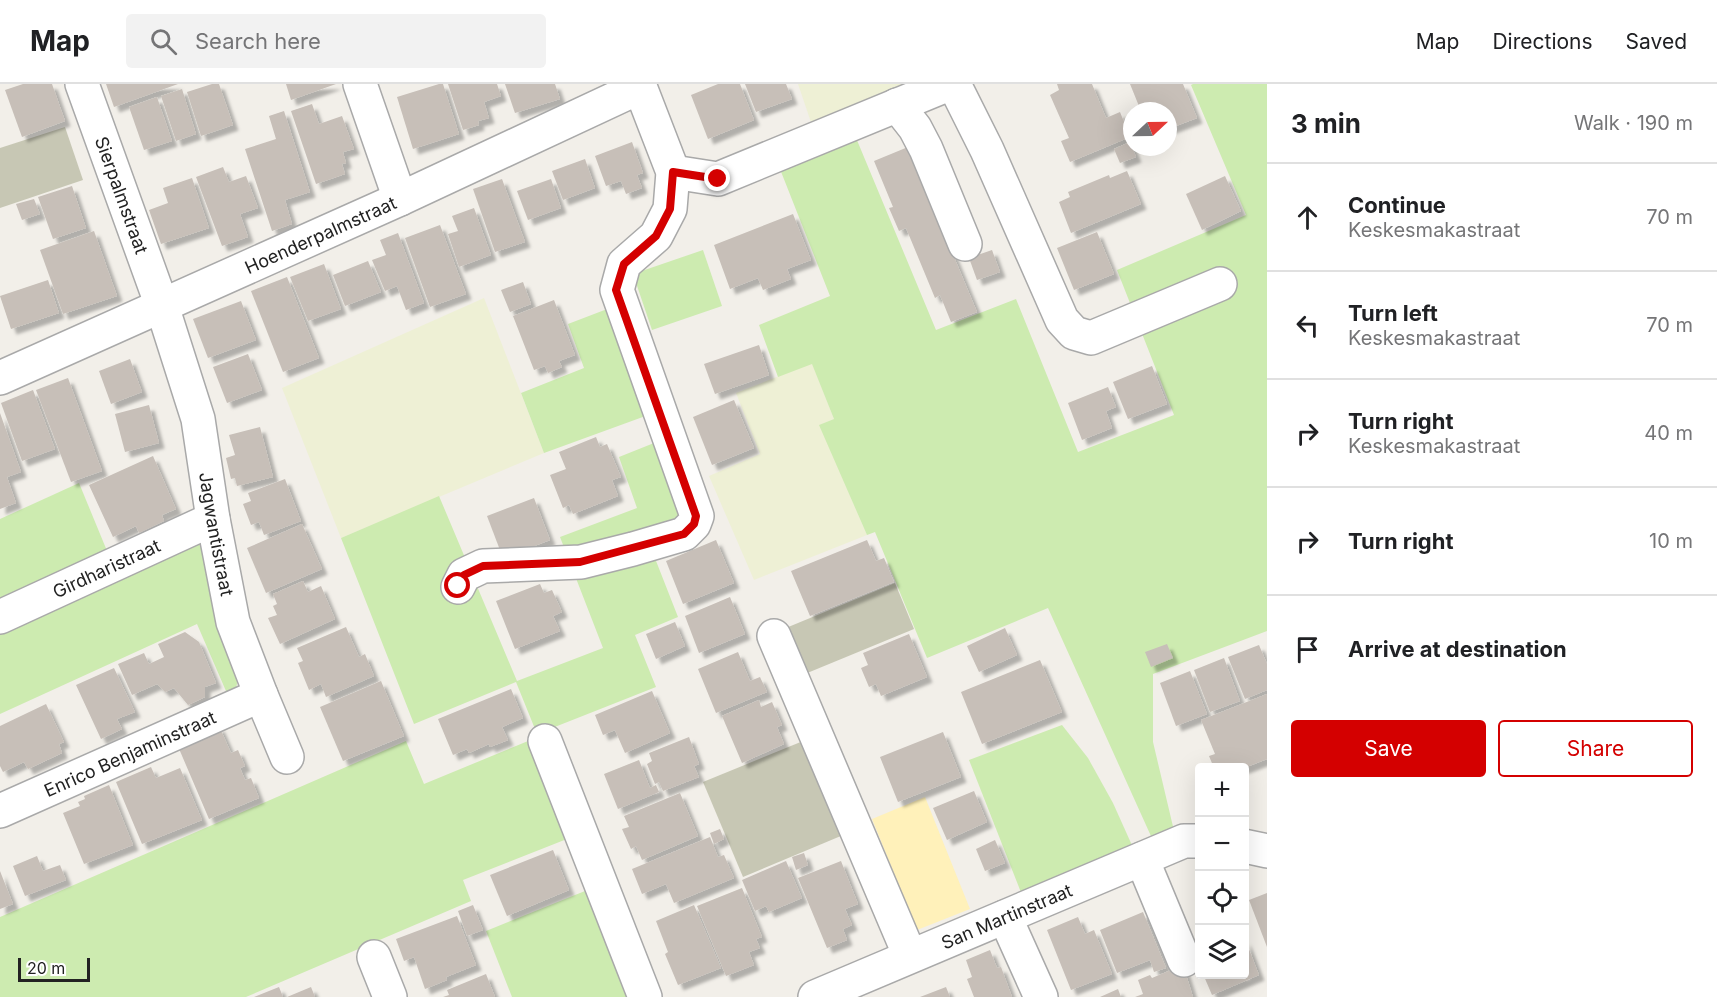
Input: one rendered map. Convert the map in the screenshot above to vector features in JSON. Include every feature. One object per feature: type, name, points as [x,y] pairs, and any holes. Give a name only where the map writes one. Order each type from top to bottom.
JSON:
[{"type":"street","name":"Sierpalmstraat","points":[[82,84],[162,306]]},
{"type":"street","points":[[360,84],[400,199]]},
{"type":"street","points":[[673,172],[718,179],[949,84]]},
{"type":"street","points":[[954,84],[987,150],[1062,320],[1074,333],[1091,338],[1220,284]]},
{"type":"street","name":"Hoenderpalmstraat","points":[[0,378],[400,199],[640,86]]},
{"type":"street","points":[[458,586],[464,575],[483,566],[580,562],[684,534],[694,524],[696,516],[616,290],[624,264],[656,236],[670,209],[673,172],[640,86]]},
{"type":"street","points":[[897,105],[915,128],[926,149],[965,244]]},
{"type":"street","name":"Jagwantistraat","points":[[162,306],[198,419],[213,519],[234,622],[287,757]]},
{"type":"street","name":"Girdharistraat","points":[[0,617],[213,519]]},
{"type":"street","points":[[774,636],[910,956]]},
{"type":"street","name":"Enrico Benjaminstraat","points":[[0,812],[261,695]]},
{"type":"street","points":[[545,741],[645,997]]},
{"type":"street","name":"San Martinstraat","points":[[815,997],[872,986],[910,956],[1184,841],[1195,841]]},
{"type":"street","points":[[1249,847],[1267,851]]},
{"type":"street","points":[[1142,859],[1184,960]]},
{"type":"street","points":[[1005,917],[1041,997]]},
{"type":"street","points":[[374,957],[390,997]]},
{"type":"shaded area","points":[[798,84],[939,84],[815,134]]},
{"type":"shaded area","points":[[65,127],[83,180],[0,208],[0,148]]},
{"type":"shaded area","points":[[484,298],[544,453],[341,538],[282,388]]},
{"type":"shaded area","points":[[812,363],[834,419],[820,425],[867,535],[754,580],[709,476],[760,454],[736,393]]},
{"type":"shaded area","points":[[895,583],[914,629],[800,676],[781,630]]},
{"type":"shaded area","points":[[808,739],[848,833],[743,877],[703,782]]},
{"type":"green space","points":[[1267,84],[1267,631],[1153,674],[1153,742],[1175,835],[1155,845],[1048,608],[927,658],[875,532],[867,535],[819,425],[834,419],[812,364],[778,377],[759,325],[830,296],[778,164],[854,133],[936,330],[1016,299],[1078,452],[1174,415],[1117,270],[1246,215],[1191,85]]},
{"type":"green space","points":[[703,250],[722,306],[652,330],[633,274]]},
{"type":"green space","points":[[615,306],[651,414],[544,453],[521,393],[584,368],[568,324]]},
{"type":"green space","points":[[654,443],[686,529],[649,543],[678,617],[635,635],[656,687],[537,734],[516,682],[414,724],[341,538],[439,496],[517,681],[603,648],[560,537],[637,508],[619,457]]},
{"type":"green space","points":[[79,483],[112,563],[0,613],[0,519]]},
{"type":"green space","points":[[191,542],[203,542],[206,547],[215,617],[239,676],[235,692],[229,698],[197,624],[0,714],[0,629]]},
{"type":"green space","points":[[1062,725],[1088,758],[1113,803],[1135,852],[1024,900],[969,760]]},
{"type":"green space","points":[[533,739],[572,837],[463,880],[471,901],[246,997],[0,997],[0,917],[406,741],[424,784]]},
{"type":"green space","points":[[590,889],[634,997],[512,997],[486,931]]},
{"type":"sand","points":[[925,797],[970,909],[917,930],[872,819]]},
{"type":"building","points":[[23,84],[52,84],[65,121],[22,137],[5,90]]},
{"type":"building","points":[[106,84],[178,84],[114,107]]},
{"type":"building","points":[[219,84],[233,125],[201,136],[187,92]]},
{"type":"building","points":[[286,84],[336,84],[291,100]]},
{"type":"building","points":[[443,84],[459,134],[413,149],[397,97]]},
{"type":"building","points":[[448,84],[497,84],[501,96],[484,102],[489,118],[478,121],[479,125],[463,130]]},
{"type":"building","points":[[505,84],[555,84],[560,99],[515,113]]},
{"type":"building","points":[[718,84],[740,84],[754,120],[708,139],[691,95]]},
{"type":"building","points":[[745,84],[786,84],[792,99],[756,112]]},
{"type":"building","points":[[1057,84],[1092,84],[1106,118],[1120,112],[1123,120],[1123,140],[1070,162],[1061,141],[1069,138],[1050,95],[1059,90]]},
{"type":"building","points":[[1130,84],[1183,84],[1197,118],[1177,126],[1177,102],[1137,102]]},
{"type":"building","points":[[182,89],[196,134],[176,141],[161,96]]},
{"type":"building","points":[[157,97],[172,141],[144,150],[129,107]]},
{"type":"building","points":[[312,104],[319,124],[342,116],[354,149],[343,152],[346,163],[342,164],[345,174],[316,184],[291,111]]},
{"type":"building","points":[[284,111],[310,192],[285,200],[292,224],[272,231],[245,149],[276,139],[269,116]]},
{"type":"building","points":[[632,142],[643,173],[637,175],[642,188],[626,194],[621,181],[606,186],[595,156]]},
{"type":"building","points":[[1123,145],[1123,156],[1136,157],[1120,163],[1114,149]]},
{"type":"building","points":[[908,147],[977,312],[951,322],[940,295],[935,298],[906,228],[899,231],[889,208],[893,207],[874,161]]},
{"type":"building","points":[[585,159],[595,188],[563,200],[552,171]]},
{"type":"building","points":[[223,167],[229,182],[246,176],[258,208],[240,214],[248,237],[222,246],[196,177]]},
{"type":"building","points":[[1127,171],[1141,204],[1071,233],[1059,202],[1070,197],[1068,192],[1109,175],[1110,178]]},
{"type":"building","points":[[1225,176],[1241,211],[1202,230],[1186,194]]},
{"type":"building","points":[[192,178],[209,228],[161,244],[149,210],[168,203],[163,188]]},
{"type":"building","points":[[502,179],[525,242],[495,252],[473,189]]},
{"type":"building","points":[[551,179],[561,208],[528,220],[517,191]]},
{"type":"building","points":[[72,186],[86,228],[53,239],[38,197]]},
{"type":"building","points":[[34,199],[40,214],[22,220],[16,204]]},
{"type":"building","points":[[474,208],[491,255],[459,267],[448,234],[458,231],[452,216]]},
{"type":"building","points":[[793,214],[811,260],[787,269],[791,279],[763,290],[758,278],[730,289],[714,245]]},
{"type":"building","points":[[440,225],[466,294],[430,307],[405,238]]},
{"type":"building","points":[[94,231],[117,296],[63,314],[40,250]]},
{"type":"building","points":[[1097,232],[1114,274],[1074,290],[1057,248]]},
{"type":"building","points":[[398,233],[424,303],[406,310],[397,286],[385,291],[372,260],[386,255],[380,240]]},
{"type":"building","points":[[992,250],[1000,272],[977,280],[969,258]]},
{"type":"building","points":[[368,261],[381,292],[345,306],[333,275]]},
{"type":"building","points":[[324,264],[341,309],[308,321],[290,277]]},
{"type":"building","points":[[287,277],[319,358],[283,372],[251,291]]},
{"type":"building","points":[[48,280],[59,313],[11,329],[0,296]]},
{"type":"building","points":[[523,282],[531,304],[510,312],[501,290]]},
{"type":"building","points":[[554,300],[575,355],[559,361],[562,367],[548,373],[545,366],[534,370],[513,316]]},
{"type":"building","points":[[241,301],[256,340],[208,358],[193,319]]},
{"type":"building","points":[[759,345],[769,375],[715,394],[704,364]]},
{"type":"building","points":[[248,354],[262,390],[227,403],[213,367]]},
{"type":"building","points":[[130,359],[142,392],[111,404],[99,371]]},
{"type":"building","points":[[1152,366],[1167,404],[1128,419],[1113,382]]},
{"type":"building","points":[[68,378],[102,471],[71,482],[36,390]]},
{"type":"building","points":[[1108,387],[1116,407],[1106,411],[1112,428],[1082,440],[1068,403]]},
{"type":"building","points":[[33,390],[55,449],[22,461],[1,403]]},
{"type":"building","points":[[734,400],[754,448],[712,465],[693,417]]},
{"type":"building","points":[[149,405],[159,443],[125,452],[115,414]]},
{"type":"building","points":[[0,413],[21,472],[7,477],[16,503],[0,509]]},
{"type":"building","points":[[260,427],[273,477],[237,486],[235,478],[231,479],[226,458],[235,455],[229,435]]},
{"type":"building","points":[[596,437],[600,447],[607,444],[621,477],[612,480],[618,496],[573,514],[569,505],[563,508],[550,475],[566,469],[559,452]]},
{"type":"building","points":[[153,456],[176,509],[162,515],[164,521],[139,533],[136,526],[113,537],[89,485]]},
{"type":"building","points":[[285,479],[301,521],[264,535],[259,522],[251,525],[243,504],[251,501],[248,493]]},
{"type":"building","points":[[534,498],[550,540],[503,558],[487,516]]},
{"type":"building","points":[[302,524],[322,569],[266,593],[247,548]]},
{"type":"building","points":[[716,540],[734,583],[683,604],[666,561]]},
{"type":"building","points":[[867,540],[876,561],[884,558],[894,582],[810,616],[791,571]]},
{"type":"building","points":[[303,581],[308,592],[321,586],[335,619],[280,644],[268,618],[277,615],[273,606],[277,604],[273,594]]},
{"type":"building","points":[[540,584],[544,593],[552,590],[562,612],[553,616],[560,631],[515,649],[496,601]]},
{"type":"building","points":[[730,597],[745,634],[699,653],[685,616]]},
{"type":"building","points":[[675,622],[685,646],[656,659],[646,634]]},
{"type":"building","points":[[346,627],[359,657],[365,654],[374,676],[326,697],[321,684],[309,690],[298,663],[303,661],[297,648]]},
{"type":"building","points":[[1005,628],[1017,655],[979,672],[967,646]]},
{"type":"building","points":[[185,632],[199,642],[216,683],[205,687],[205,697],[188,705],[174,688],[165,692],[157,684],[132,695],[118,664],[144,653],[149,664],[164,657],[158,644]]},
{"type":"building","points":[[909,634],[927,677],[881,696],[876,684],[869,687],[861,668],[868,665],[863,653]]},
{"type":"building","points":[[1167,644],[1173,658],[1151,667],[1145,652]]},
{"type":"building","points":[[1259,645],[1267,664],[1267,690],[1245,699],[1228,657]]},
{"type":"building","points":[[738,652],[750,681],[760,677],[767,692],[716,713],[698,669]]},
{"type":"building","points":[[1224,658],[1240,701],[1210,712],[1194,670]]},
{"type":"building","points":[[1040,660],[1062,712],[982,744],[961,692]]},
{"type":"building","points":[[114,668],[135,712],[117,719],[122,729],[101,739],[76,685]]},
{"type":"building","points":[[1190,671],[1207,714],[1176,726],[1160,683]]},
{"type":"building","points":[[381,681],[404,736],[343,761],[320,707]]},
{"type":"building","points":[[511,689],[523,718],[502,727],[508,740],[490,747],[489,744],[469,753],[467,749],[453,755],[438,719]]},
{"type":"building","points":[[652,691],[670,733],[625,753],[615,730],[603,735],[595,715]]},
{"type":"building","points":[[1267,694],[1267,759],[1249,766],[1249,763],[1212,763],[1209,756],[1215,754],[1201,720]]},
{"type":"building","points":[[759,700],[761,707],[772,702],[782,725],[777,727],[784,744],[742,763],[722,716]]},
{"type":"building","points":[[46,704],[64,742],[59,744],[62,753],[28,769],[24,762],[3,772],[0,766],[0,726]]},
{"type":"building","points":[[219,726],[231,753],[238,750],[245,766],[240,768],[245,780],[251,778],[259,798],[209,819],[177,744]]},
{"type":"building","points":[[943,732],[961,777],[898,802],[880,757]]},
{"type":"building","points":[[689,737],[699,764],[694,766],[699,777],[663,791],[659,782],[655,784],[647,764],[652,761],[649,753]]},
{"type":"building","points":[[639,760],[650,788],[656,785],[659,792],[618,809],[604,774]]},
{"type":"building","points":[[151,767],[156,778],[180,768],[202,820],[142,844],[116,782]]},
{"type":"building","points":[[109,785],[133,845],[84,864],[63,813],[80,806],[78,802],[85,799],[84,796]]},
{"type":"building","points":[[974,791],[987,822],[947,840],[933,808]]},
{"type":"building","points":[[680,793],[698,836],[642,860],[636,846],[631,849],[622,829],[629,827],[624,816]]},
{"type":"building","points":[[720,829],[724,839],[714,844],[710,833]]},
{"type":"building","points":[[710,837],[718,857],[724,855],[734,878],[674,903],[666,884],[642,894],[632,869]]},
{"type":"building","points":[[995,840],[1005,863],[985,871],[976,849]]},
{"type":"building","points":[[553,850],[569,890],[507,916],[490,875]]},
{"type":"building","points":[[804,853],[808,865],[796,870],[792,857]]},
{"type":"building","points":[[37,856],[43,871],[60,865],[66,880],[25,896],[13,866]]},
{"type":"building","points":[[786,861],[802,898],[769,912],[766,906],[755,911],[742,880]]},
{"type":"building","points":[[841,861],[858,904],[845,909],[852,925],[843,929],[847,940],[827,948],[798,878]]},
{"type":"building","points":[[0,871],[13,904],[0,909]]},
{"type":"building","points":[[742,888],[762,937],[756,939],[760,948],[749,952],[754,965],[726,976],[697,906]]},
{"type":"building","points":[[1267,893],[1267,947],[1249,900]]},
{"type":"building","points":[[473,905],[483,930],[467,936],[458,911]]},
{"type":"building","points":[[694,905],[721,968],[678,985],[665,954],[668,952],[656,921]]},
{"type":"building","points":[[1143,912],[1166,968],[1154,972],[1150,960],[1117,973],[1100,930]]},
{"type":"building","points":[[457,916],[476,965],[446,977],[447,980],[425,989],[414,957],[404,961],[396,939]]},
{"type":"building","points":[[1078,917],[1085,934],[1094,930],[1112,974],[1071,990],[1047,930]]},
{"type":"building","points":[[1249,949],[1259,975],[1212,995],[1205,979],[1249,979]]},
{"type":"building","points":[[990,950],[997,968],[1001,967],[1012,997],[974,997],[967,979],[972,977],[966,960]]},
{"type":"building","points":[[1183,965],[1193,997],[1135,997],[1143,994],[1138,980],[1150,975],[1152,978]]},
{"type":"building","points":[[486,974],[495,997],[443,997],[449,995],[447,990]]},
{"type":"building","points":[[279,987],[283,997],[254,997]]},
{"type":"building","points":[[311,987],[315,997],[287,997]]},
{"type":"building","points":[[946,987],[950,997],[920,997]]},
{"type":"building","points":[[1118,989],[1121,997],[1100,997]]},
{"type":"route","points":[[458,586],[464,575],[483,566],[580,562],[684,534],[694,524],[696,516],[616,290],[624,264],[656,236],[670,209],[673,172],[718,179]]}]
